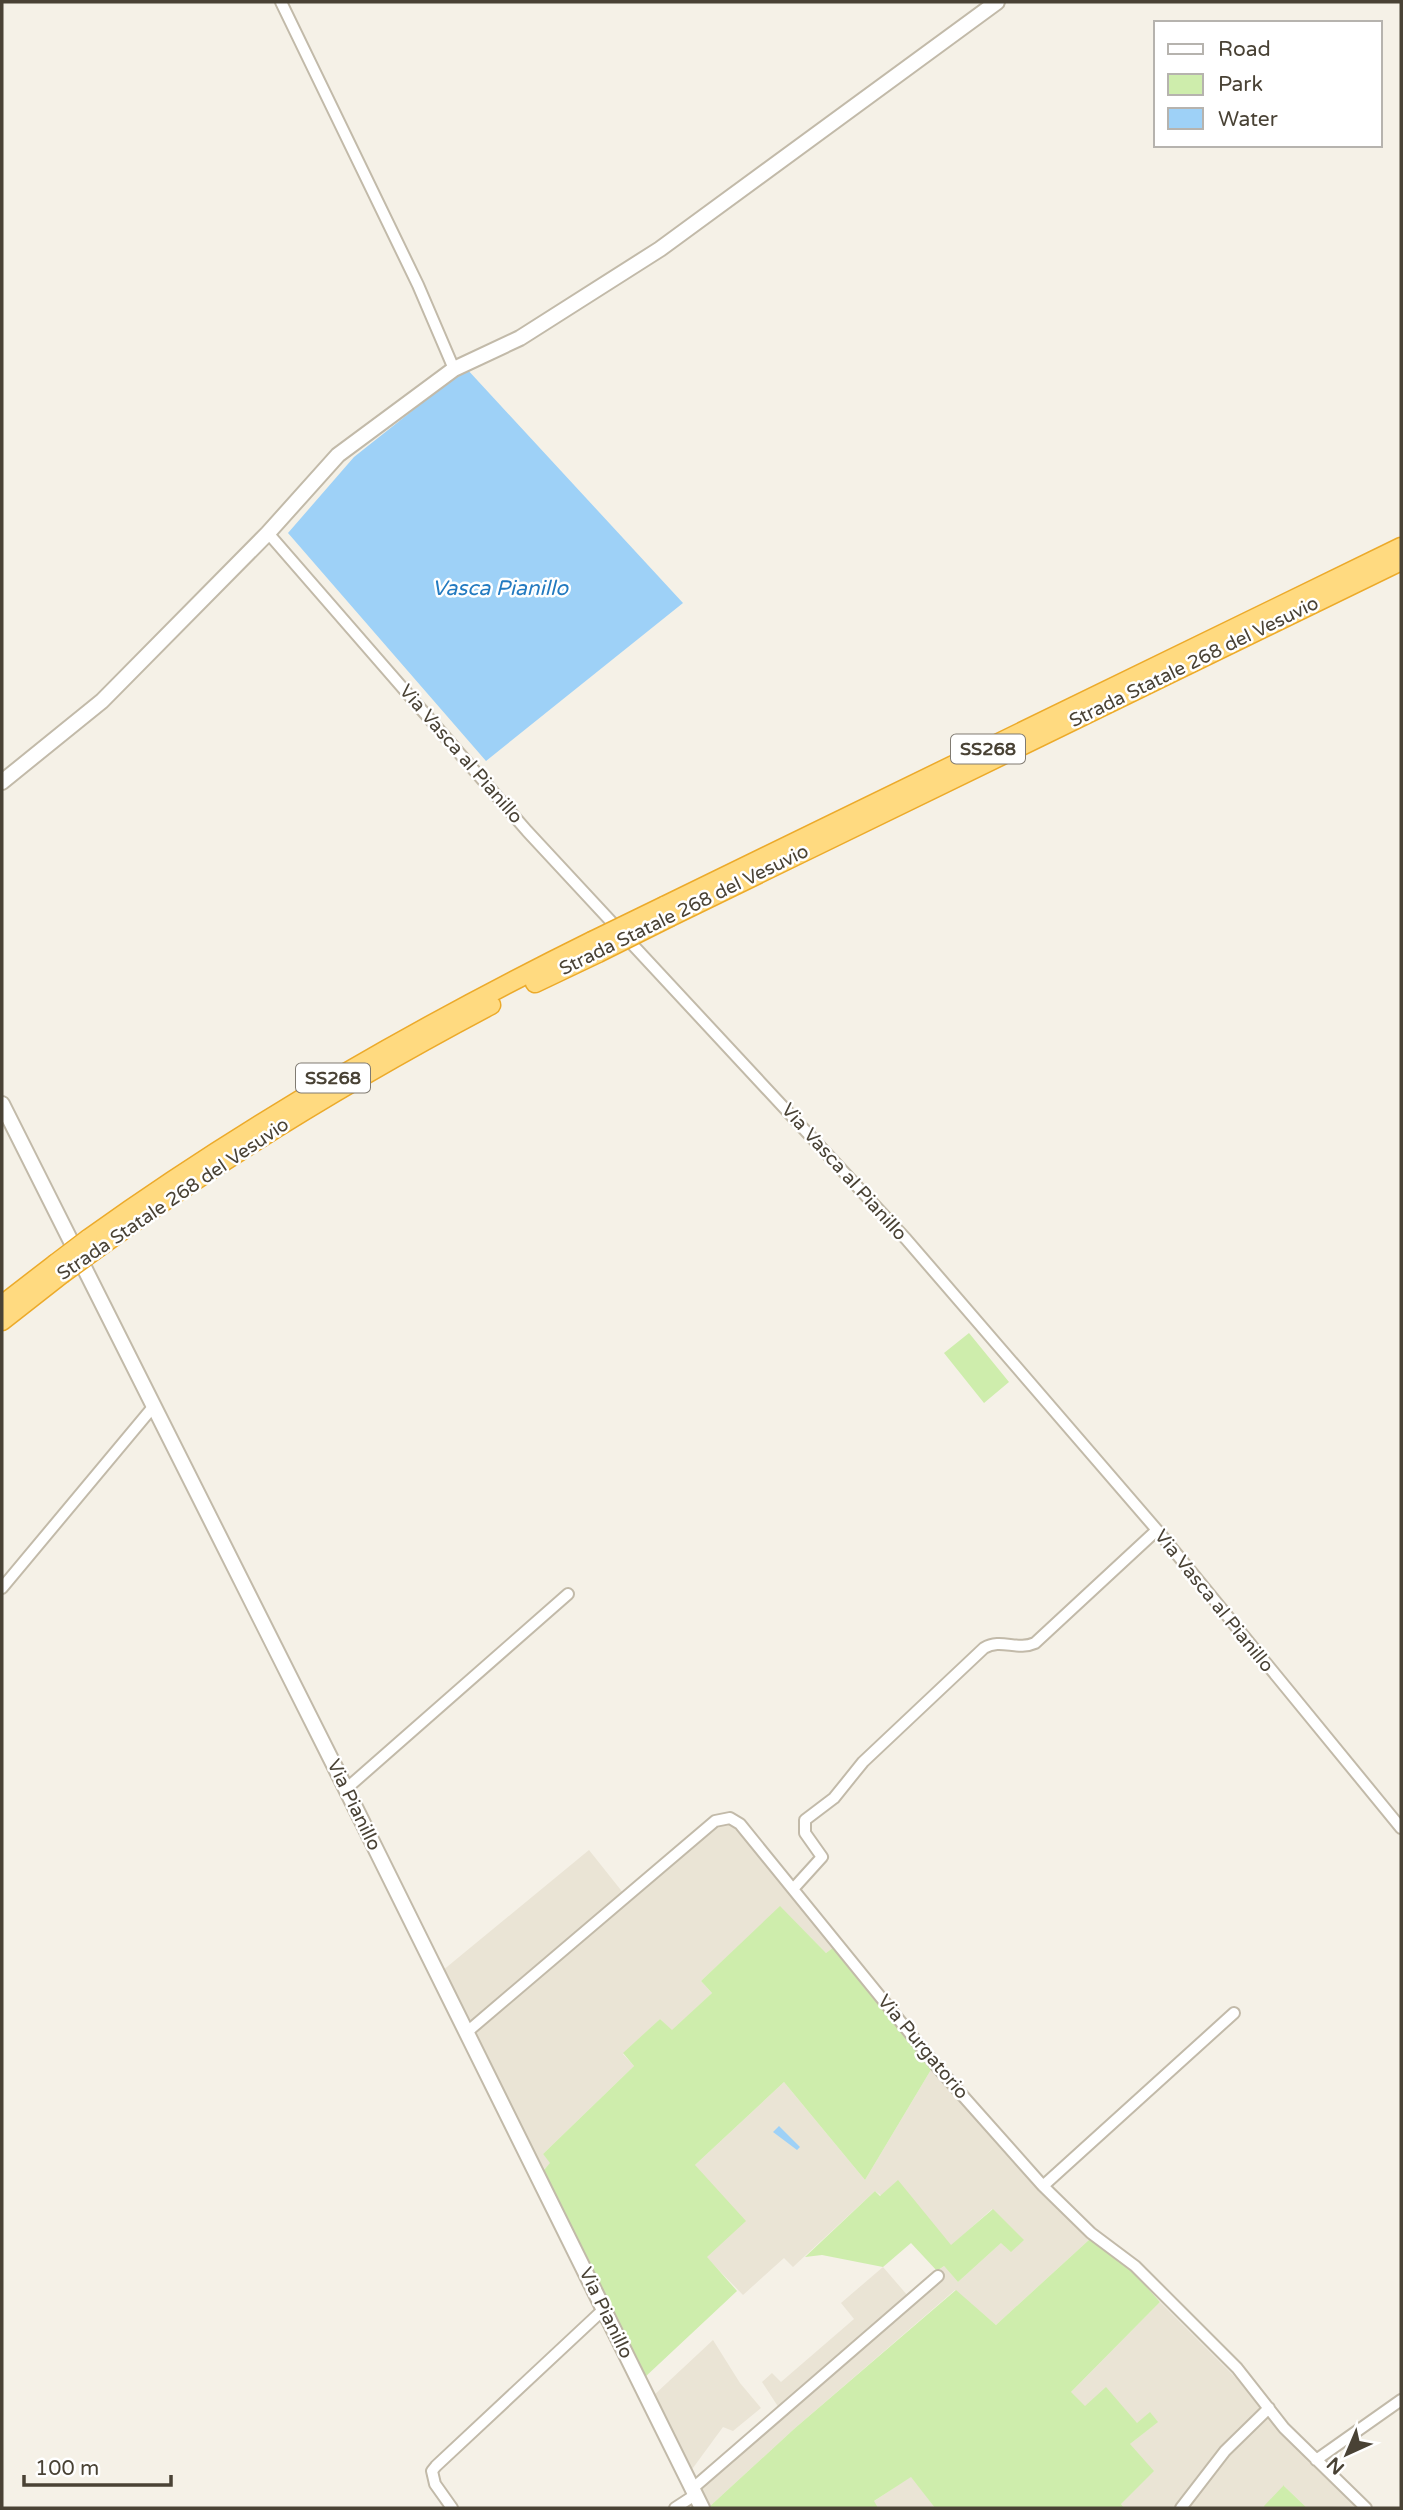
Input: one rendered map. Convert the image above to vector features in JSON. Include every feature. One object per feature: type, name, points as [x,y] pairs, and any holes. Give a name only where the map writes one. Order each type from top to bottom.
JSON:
[{"type":"highway","name":"Strada Statale 268 del Vesuvio","points":[[1335,587],[1401,547]]},
{"type":"highway","name":"Strada Statale 268 del Vesuvio","points":[[2,1305],[58,1269],[192,1166],[318,1087],[441,1017],[595,947],[1314,596],[1401,561]]},
{"type":"highway","name":"Strada Statale 268 del Vesuvio","points":[[2,1321],[58,1269]]},
{"type":"street","points":[[281,2],[418,285],[454,369]]},
{"type":"street","points":[[2,782],[102,701],[268,533],[338,455],[454,369],[520,338],[660,249],[996,2]]},
{"type":"street","name":"Via Vasca al Pianillo","points":[[268,533],[527,831],[906,1239],[1157,1530],[1401,1828]]},
{"type":"street","name":"Via Pianillo","points":[[2,1104],[346,1789],[702,2508]]},
{"type":"street","points":[[2,1588],[153,1407]]},
{"type":"street","points":[[793,1889],[822,1857],[805,1833],[805,1820],[834,1798],[863,1762],[984,1648],[998,1642],[1027,1647],[1035,1643],[1157,1530]]},
{"type":"street","points":[[346,1789],[568,1594]]},
{"type":"street","name":"Via Purgatorio","points":[[467,2032],[715,1821],[730,1818],[740,1824],[939,2069],[1043,2186],[1091,2232],[1135,2266],[1237,2368],[1316,2460],[1366,2508]]},
{"type":"street","points":[[1043,2186],[1234,2013]]},
{"type":"street","points":[[675,2508],[938,2276]]},
{"type":"street","points":[[452,2508],[435,2484],[432,2471],[604,2309]]},
{"type":"street","points":[[1316,2460],[1401,2400]]},
{"type":"street","points":[[1181,2508],[1226,2451],[1269,2408]]},
{"type":"shaded area","points":[[729,1824],[746,1838],[834,1947],[826,1953],[780,1907],[701,1981],[712,1993],[672,2031],[660,2019],[623,2054],[634,2066],[543,2154],[551,2163],[542,2171],[442,1971],[589,1850],[628,1899],[716,1826]]},
{"type":"shaded area","points":[[932,2068],[1058,2210],[1090,2239],[996,2325],[955,2290],[794,2429],[708,2508],[695,2482],[779,2408],[762,2382],[772,2373],[781,2382],[854,2319],[841,2303],[883,2267],[908,2296],[944,2266],[958,2282],[1002,2242],[992,2209],[951,2246],[875,2191],[793,2267],[784,2258],[743,2295],[706,2257],[695,2165],[784,2082],[865,2180]]},
{"type":"shaded area","points":[[1160,2302],[1237,2379],[1272,2423],[1357,2506],[1307,2508],[1284,2486],[1265,2508],[1124,2508],[1121,2504],[1130,2444],[1157,2422],[1137,2423],[1085,2407],[1070,2393]]},
{"type":"shaded area","points":[[713,2340],[740,2383],[761,2408],[733,2431],[723,2427],[690,2472],[653,2396]]},
{"type":"shaded area","points":[[911,2476],[935,2508],[878,2508],[873,2502]]},
{"type":"green space","points":[[969,1333],[1009,1382],[984,1403],[944,1353]]},
{"type":"green space","points":[[780,1906],[826,1953],[834,1947],[932,2068],[865,2180],[784,2082],[695,2165],[746,2221],[707,2257],[737,2291],[644,2378],[543,2171],[550,2163],[543,2154],[634,2066],[623,2053],[660,2019],[672,2030],[712,1993],[701,1981]]},
{"type":"green space","points":[[898,2180],[951,2245],[993,2209],[1024,2240],[1011,2252],[1001,2243],[958,2282],[944,2266],[937,2271],[911,2243],[883,2267],[822,2255],[805,2257],[875,2191],[880,2196]]},
{"type":"green space","points":[[1090,2239],[1135,2274],[1160,2302],[1071,2392],[1085,2406],[1106,2387],[1137,2423],[1150,2412],[1158,2422],[1130,2444],[1154,2471],[1121,2504],[1124,2508],[935,2508],[911,2477],[874,2501],[878,2508],[708,2508],[794,2429],[956,2290],[996,2325]]},
{"type":"green space","points":[[1284,2486],[1307,2508],[1265,2508]]},
{"type":"water","name":"Vasca Pianillo","points":[[466,368],[683,603],[486,761],[288,533],[354,457]]},
{"type":"water","points":[[779,2126],[800,2147],[797,2150],[773,2132]]}]
